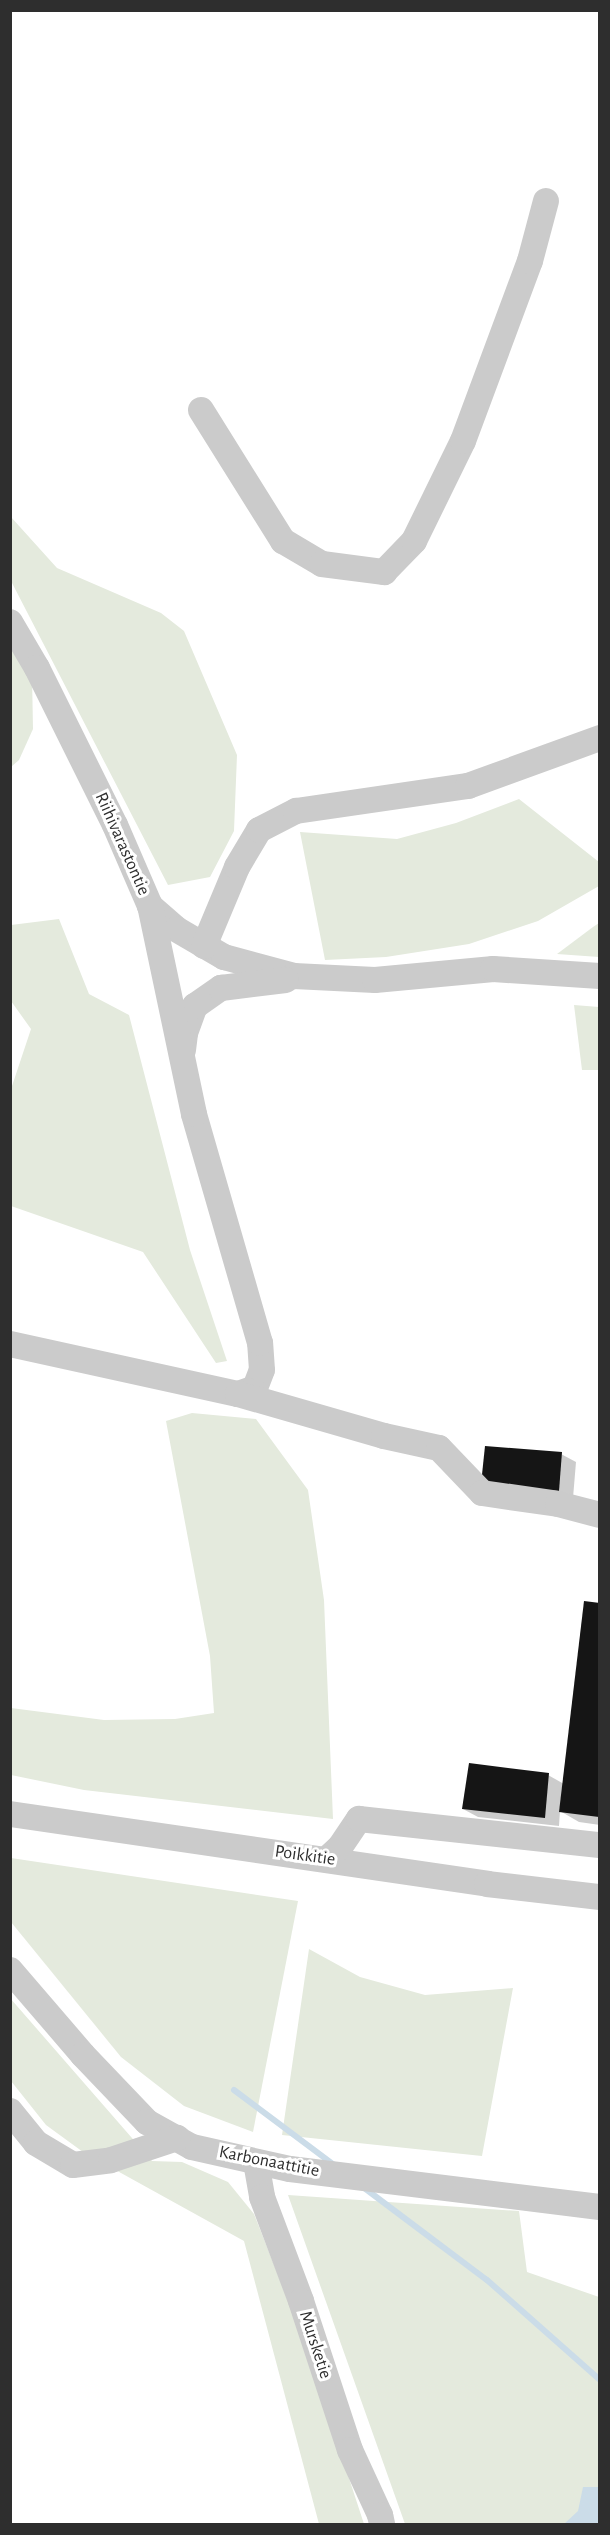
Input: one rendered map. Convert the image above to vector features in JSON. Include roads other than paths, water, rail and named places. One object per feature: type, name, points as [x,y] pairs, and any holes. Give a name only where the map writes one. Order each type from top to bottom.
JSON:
[{"type":"street","points":[[201,410],[283,541],[322,564],[384,572],[414,541],[463,441],[526,272],[546,201]]},
{"type":"street","name":"Riihivarastontie","points":[[10,622],[37,668],[115,825],[150,906],[176,928],[204,946],[224,957],[294,976],[375,980],[493,969],[600,976]]},
{"type":"street","points":[[204,946],[237,867],[259,830],[286,815],[296,811],[468,786],[600,738]]},
{"type":"street","points":[[150,906],[194,1114],[260,1343],[262,1370],[255,1388],[238,1394]]},
{"type":"street","points":[[182,1064],[185,1034],[195,1006],[220,988],[266,981],[326,978]]},
{"type":"street","points":[[10,1344],[238,1394],[384,1436],[439,1448],[482,1493],[558,1504],[600,1515]]},
{"type":"street","name":"Poikkitie","points":[[10,1814],[327,1858],[487,1884],[600,1897]]},
{"type":"street","points":[[327,1858],[340,1847],[359,1819],[600,1845]]},
{"type":"street","name":"Karbonaattitie","points":[[10,1970],[83,2055],[147,2122],[192,2147],[256,2162],[600,2207]]},
{"type":"street","points":[[10,2111],[36,2144],[74,2165],[111,2160],[177,2138]]},
{"type":"street","name":"Mursketie","points":[[256,2162],[262,2197],[301,2301],[350,2450],[380,2515],[381,2524]]},
{"type":"water","points":[[583,2487],[599,2487],[599,2524],[564,2524],[578,2511]]},
{"type":"waterway","points":[[234,2090],[333,2164]]},
{"type":"waterway","points":[[363,2187],[487,2280],[600,2380]]}]
